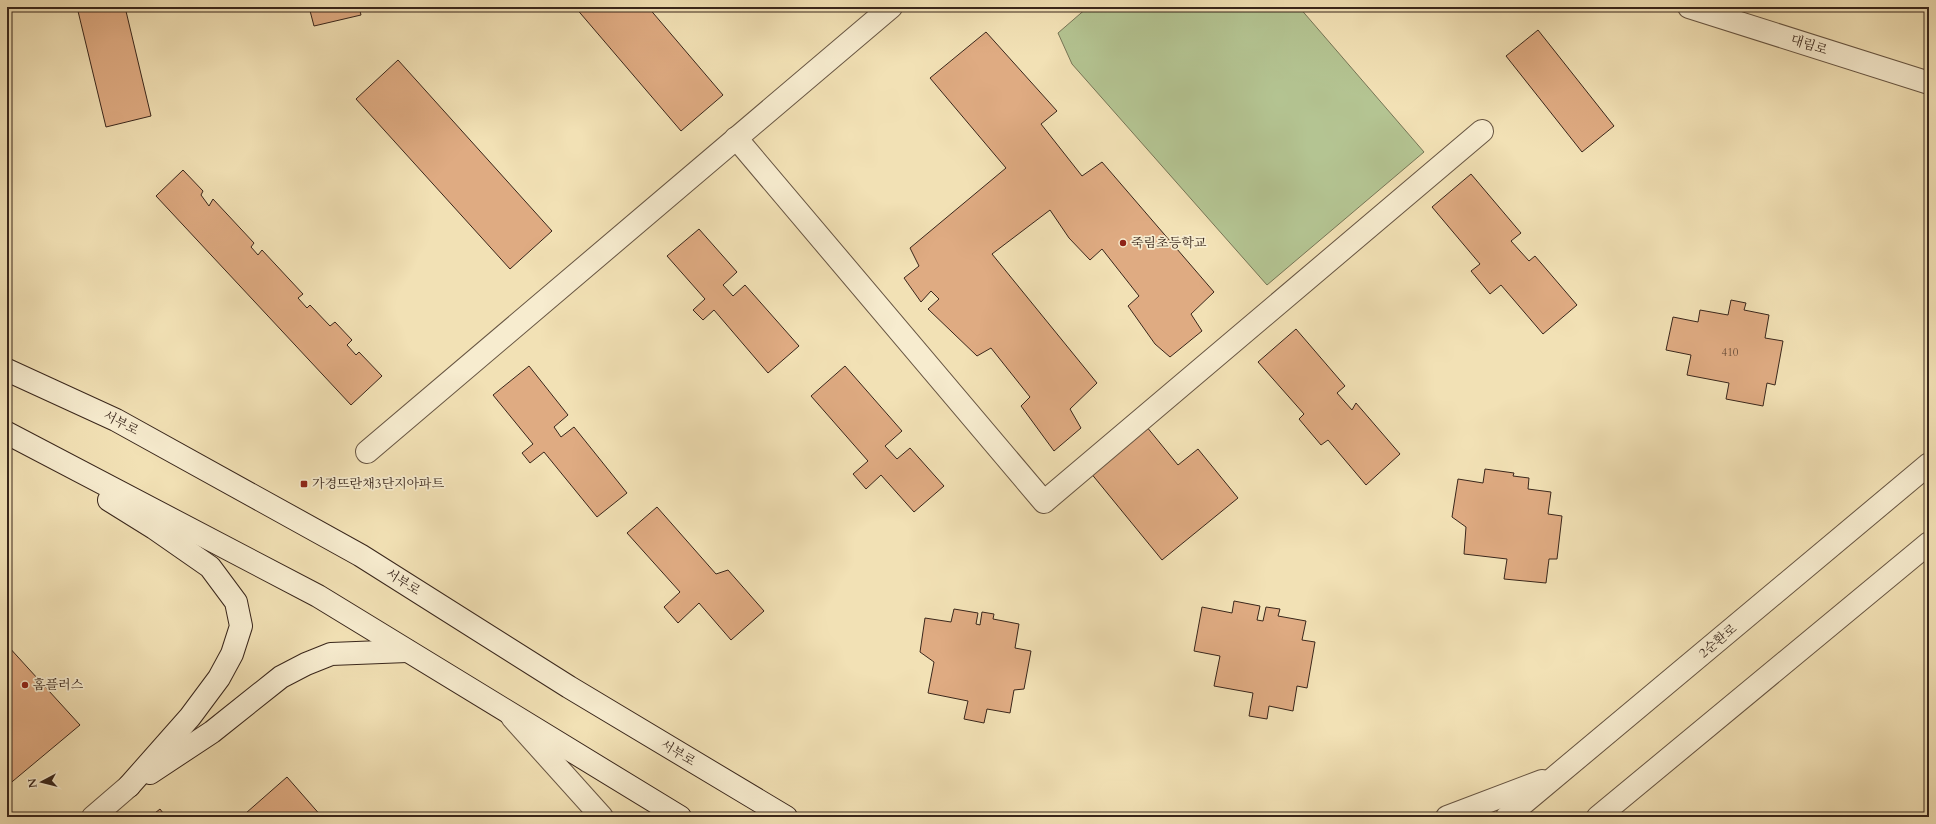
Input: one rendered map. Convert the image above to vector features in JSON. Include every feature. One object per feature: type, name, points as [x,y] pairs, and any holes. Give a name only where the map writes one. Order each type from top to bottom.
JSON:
[{"type":"street","points":[[367,452],[891,7]]},
{"type":"street","name":"대림로","points":[[1689,7],[1929,82]]},
{"type":"street","points":[[736,138],[1044,502],[1482,131]]},
{"type":"street","name":"서부로","points":[[7,370],[116,420],[360,555],[569,687],[786,817]]},
{"type":"street","points":[[7,433],[318,596],[680,817]]},
{"type":"street","points":[[7,436],[154,528],[210,567],[236,602],[241,626],[232,654],[219,678],[190,716],[129,786]]},
{"type":"street","name":"2순환로","points":[[1507,817],[1929,464]]},
{"type":"street","points":[[1598,817],[1929,543]]},
{"type":"street","points":[[93,817],[129,786],[212,732],[281,677],[306,664],[331,654],[407,651]]},
{"type":"street","points":[[509,713],[602,817]]},
{"type":"street","points":[[1447,817],[1560,774]]},
{"type":"green space","points":[[1088,7],[1299,7],[1424,152],[1267,285],[1072,64],[1058,33]]},
{"type":"building","points":[[77,7],[125,7],[151,116],[106,127]]},
{"type":"building","points":[[309,7],[359,7],[361,15],[314,26]]},
{"type":"building","points":[[575,7],[648,7],[723,95],[681,131]]},
{"type":"building","points":[[1538,30],[1614,126],[1582,152],[1506,56]]},
{"type":"building","name":"죽림초등학교","points":[[986,32],[1057,111],[1041,124],[1082,176],[1102,162],[1214,292],[1191,314],[1202,331],[1170,357],[1155,344],[1128,306],[1139,296],[1102,249],[1090,260],[1069,238],[1050,210],[992,254],[1097,383],[1070,409],[1081,428],[1054,451],[1021,406],[1030,397],[991,348],[977,356],[928,309],[939,299],[931,291],[921,302],[904,278],[919,266],[910,248],[1006,168],[930,78]]},
{"type":"building","points":[[398,60],[552,231],[510,269],[356,99]]},
{"type":"building","points":[[183,170],[203,191],[201,195],[209,206],[213,199],[254,243],[251,247],[258,255],[262,250],[303,294],[298,298],[307,308],[310,305],[330,326],[335,322],[352,340],[347,345],[356,355],[359,352],[382,376],[351,405],[156,196]]},
{"type":"building","points":[[1471,174],[1521,233],[1511,241],[1529,261],[1535,256],[1577,305],[1543,334],[1501,285],[1490,294],[1471,271],[1480,264],[1432,207]]},
{"type":"building","points":[[699,229],[737,272],[723,285],[733,296],[745,285],[799,346],[768,373],[714,310],[703,320],[693,310],[705,299],[667,256]]},
{"type":"building","points":[[1731,300],[1746,303],[1744,310],[1769,315],[1765,338],[1783,341],[1775,385],[1767,383],[1763,406],[1726,399],[1729,383],[1687,375],[1691,355],[1666,350],[1673,317],[1698,322],[1700,310],[1728,315]]},
{"type":"building","points":[[1296,329],[1345,386],[1337,393],[1352,410],[1356,403],[1400,454],[1366,485],[1328,440],[1321,445],[1299,419],[1304,414],[1258,362]]},
{"type":"building","points":[[529,366],[568,415],[554,427],[561,437],[574,427],[627,493],[597,517],[544,452],[530,463],[522,453],[533,444],[493,395]]},
{"type":"building","points":[[845,366],[902,431],[885,446],[897,459],[910,448],[944,486],[914,512],[881,475],[866,489],[853,474],[868,461],[811,396]]},
{"type":"building","points":[[1146,426],[1178,465],[1198,449],[1238,498],[1162,560],[1090,472]]},
{"type":"building","points":[[1485,469],[1514,473],[1513,476],[1529,478],[1528,489],[1551,492],[1548,514],[1562,516],[1557,559],[1549,559],[1546,583],[1504,579],[1507,559],[1464,554],[1466,527],[1452,517],[1458,479],[1483,483]]},
{"type":"building","points":[[657,507],[716,574],[728,570],[764,611],[731,640],[699,603],[678,623],[664,607],[680,592],[627,533]]},
{"type":"building","points":[[1234,601],[1260,606],[1257,620],[1263,621],[1266,607],[1280,609],[1278,616],[1306,621],[1302,640],[1315,642],[1307,688],[1297,686],[1293,711],[1269,706],[1267,719],[1249,716],[1253,693],[1214,686],[1220,656],[1194,651],[1202,607],[1232,613]]},
{"type":"building","points":[[954,609],[978,613],[976,624],[980,625],[982,612],[994,614],[993,619],[1019,624],[1015,648],[1031,651],[1024,689],[1014,690],[1010,713],[987,709],[984,723],[964,719],[968,701],[928,693],[934,662],[920,652],[925,618],[951,622]]},
{"type":"building","name":"홈플러스","points":[[7,645],[80,725],[7,786]]},
{"type":"building","points":[[287,777],[322,817],[250,817],[246,813]]},
{"type":"building","points":[[160,809],[166,817],[150,817]]},
{"type":"place","name":"죽림초등학교","points":[[1123,243]]},
{"type":"place","name":"가경뜨란채3단지아파트","points":[[304,484]]},
{"type":"place","name":"홈플러스","points":[[25,685]]}]
